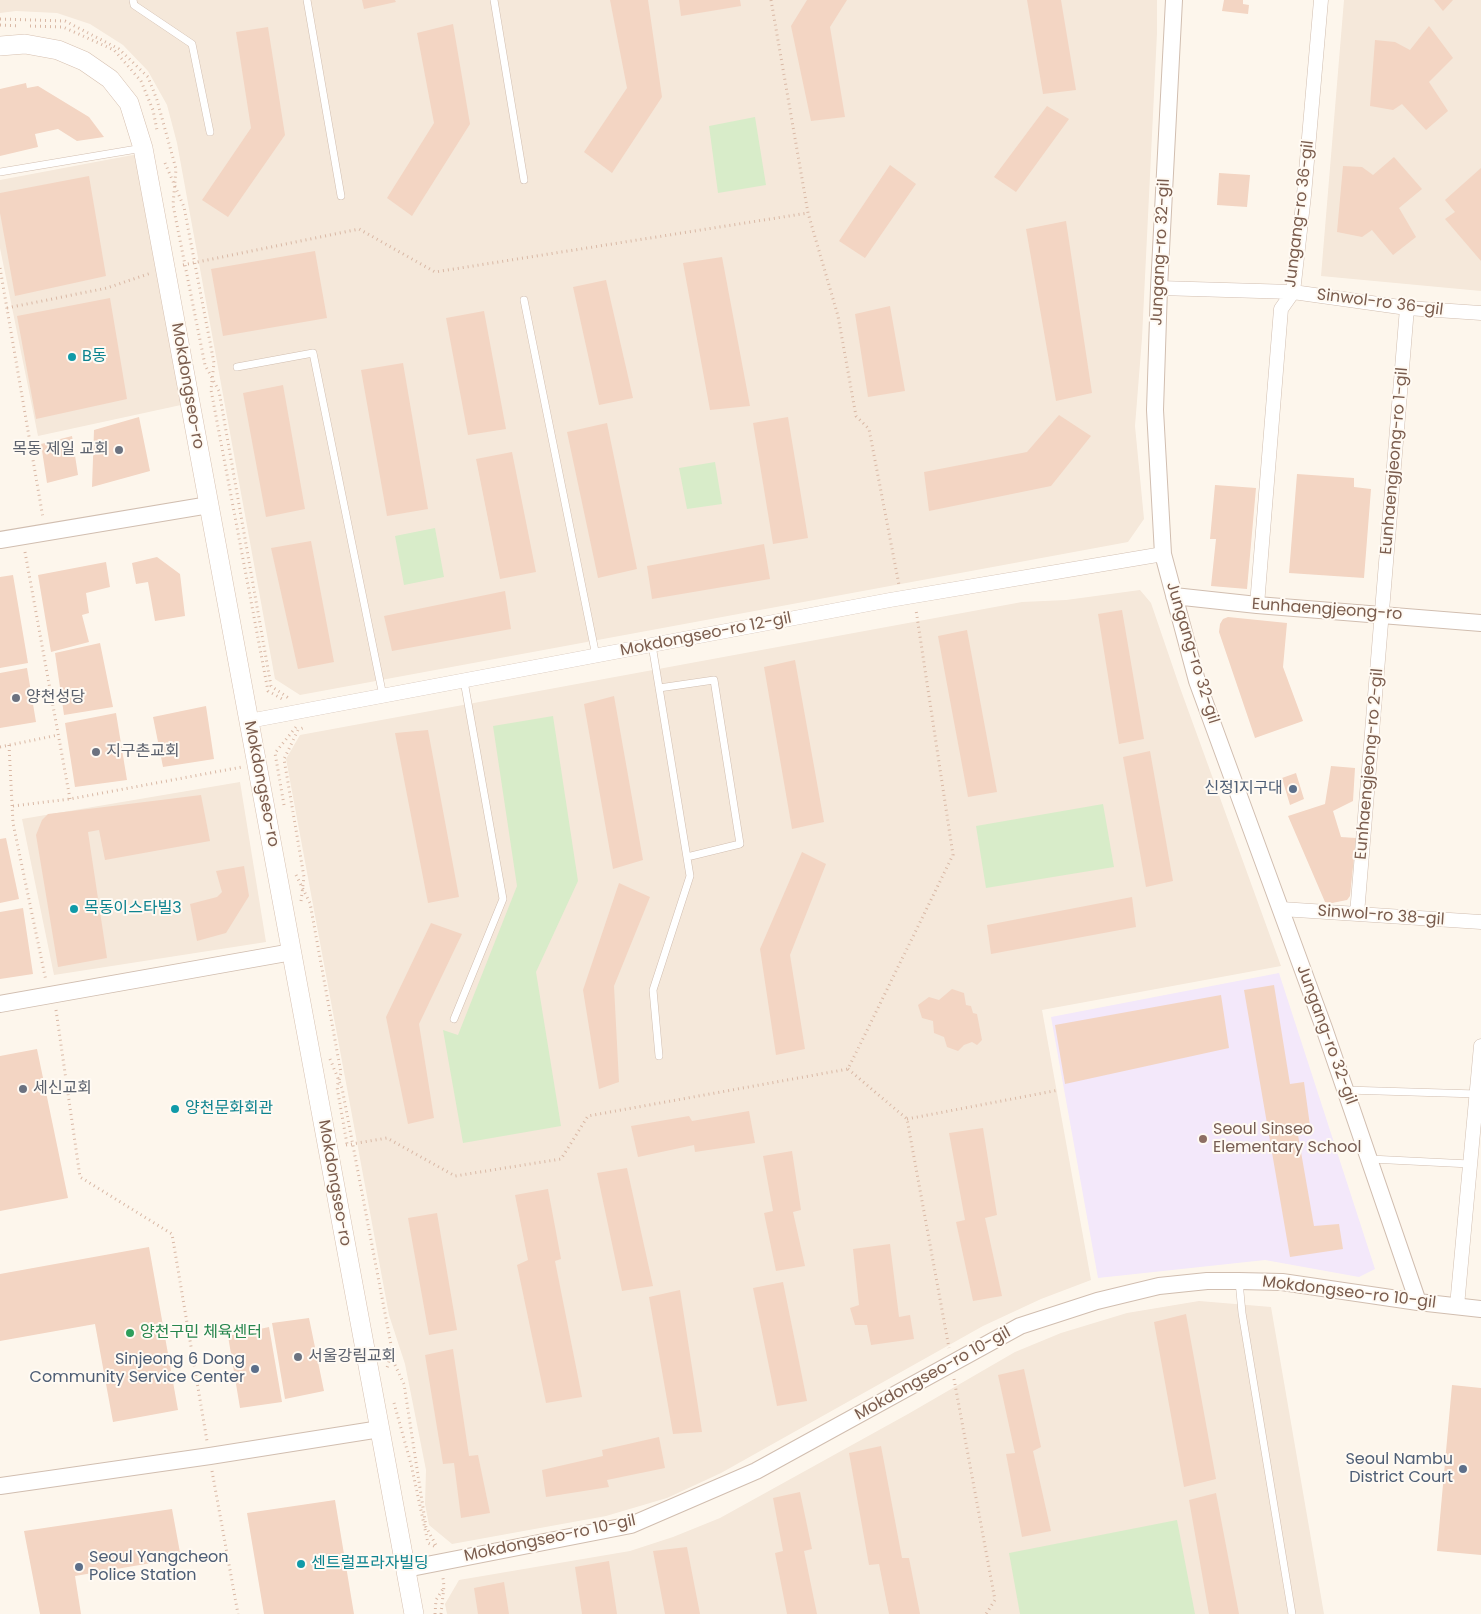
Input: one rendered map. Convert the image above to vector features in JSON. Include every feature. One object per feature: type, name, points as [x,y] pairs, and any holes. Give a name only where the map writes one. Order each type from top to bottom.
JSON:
[{"type":"main road","name":"Mokdongseo-ro","points":[[0,46],[25,44],[58,50],[84,61],[110,79],[129,103],[143,148],[414,1614]]},
{"type":"street","name":"Jungang-ro 32-gil","points":[[1174,0],[1159,288],[1155,410],[1163,554],[1196,681],[1346,1090],[1418,1302]]},
{"type":"street","name":"Jungang-ro 36-gil","points":[[1257,605],[1281,309],[1293,292],[1304,196],[1321,0]]},
{"type":"street","name":"Sinwol-ro 36-gil","points":[[1159,288],[1293,292],[1407,308],[1481,314]]},
{"type":"street","name":"Eunhaengjeong-ro 1-gil","points":[[1382,614],[1407,308]]},
{"type":"street","points":[[0,540],[209,505]]},
{"type":"street","name":"Mokdongseo-ro 12-gil","points":[[249,721],[908,598],[1163,554]]},
{"type":"street","name":"Eunhaengjeong-ro","points":[[1174,596],[1257,605],[1481,623]]},
{"type":"street","name":"Eunhaengjeong-ro 2-gil","points":[[1357,914],[1382,614]]},
{"type":"street","name":"Sinwol-ro 38-gil","points":[[1280,909],[1481,922]]},
{"type":"street","points":[[0,1004],[292,952]]},
{"type":"street","points":[[1457,1306],[1473,1173],[1481,1046]]},
{"type":"street","name":"Mokdongseo-ro 10-gil","points":[[406,1569],[632,1525],[756,1471],[1020,1326],[1097,1301],[1159,1286],[1207,1281],[1239,1281],[1282,1282],[1418,1302],[1481,1308]]},
{"type":"street","points":[[0,1486],[380,1429]]},
{"type":"lane","points":[[133,0],[134,5],[192,44],[210,132]]},
{"type":"lane","points":[[307,0],[341,196]]},
{"type":"lane","points":[[494,0],[524,180]]},
{"type":"lane","points":[[0,172],[143,148]]},
{"type":"lane","points":[[524,300],[596,656]]},
{"type":"lane","points":[[237,367],[313,353],[383,696]]},
{"type":"lane","points":[[652,645],[690,876],[653,990],[659,1056]]},
{"type":"lane","points":[[454,1019],[503,899],[464,680]]},
{"type":"lane","points":[[659,688],[714,680],[740,844],[687,857]]},
{"type":"lane","points":[[1346,1090],[1477,1094]]},
{"type":"lane","points":[[1369,1158],[1473,1173]]},
{"type":"lane","points":[[1239,1281],[1242,1313],[1292,1614]]},
{"type":"path","points":[[771,0],[808,213],[838,316],[856,416],[868,429],[908,598],[953,855],[848,1069]]},
{"type":"path","points":[[0,19],[65,21],[120,49],[148,77],[157,100],[176,169],[174,205],[205,365],[219,391],[271,686],[292,700],[307,699],[310,725],[298,730],[284,759],[304,877],[301,907]]},
{"type":"path","points":[[7,308],[108,288],[185,264],[359,229],[435,272],[808,213]]},
{"type":"path","points":[[0,268],[46,533]]},
{"type":"path","points":[[22,537],[70,799]]},
{"type":"path","points":[[0,747],[58,735]]},
{"type":"path","points":[[9,745],[14,823],[45,980],[53,994],[80,1177],[172,1234],[238,1614]]},
{"type":"path","points":[[13,806],[70,799],[257,764]]},
{"type":"path","points":[[329,1050],[330,1060],[342,1088],[392,1350],[386,1371]]},
{"type":"path","points":[[848,1069],[906,1120],[995,1600],[986,1614]]},
{"type":"path","points":[[328,1148],[387,1138],[455,1176],[562,1159],[588,1116],[848,1069]]},
{"type":"path","points":[[906,1120],[1060,1090]]},
{"type":"path","points":[[393,1399],[428,1543],[438,1548],[446,1547]]},
{"type":"path","points":[[435,1614],[436,1600],[444,1586],[441,1614]]},
{"type":"shaded area","points":[[0,0],[1157,0],[1142,338],[1135,426],[1144,519],[1128,542],[300,695],[275,679],[177,143],[167,105],[148,71],[123,45],[90,24],[57,13],[16,11],[0,13]]},
{"type":"shaded area","points":[[1344,0],[1481,0],[1481,291],[1321,276]]},
{"type":"shaded area","points":[[138,154],[181,405],[38,436],[0,248],[0,180]]},
{"type":"shaded area","points":[[1140,590],[1151,603],[1281,966],[1042,1010],[1091,1280],[1041,1299],[983,1326],[721,1473],[667,1498],[606,1516],[452,1544],[429,1525],[425,1504],[426,1470],[405,1364],[389,1315],[286,759],[300,735],[1022,602],[1066,600]]},
{"type":"shaded area","points":[[240,782],[266,942],[54,975],[22,819]]},
{"type":"shaded area","name":"Seoul Sinseo Elementary School","points":[[1279,973],[1375,1269],[1359,1277],[1265,1260],[1098,1278],[1051,1017]]},
{"type":"shaded area","points":[[1199,1301],[1271,1307],[1324,1614],[447,1614],[445,1604],[459,1580],[630,1551],[673,1537],[720,1518],[908,1414],[1015,1352],[1061,1333],[1127,1313]]},
{"type":"green space","points":[[755,117],[766,185],[718,193],[709,126]]},
{"type":"green space","points":[[715,462],[722,504],[687,509],[679,468]]},
{"type":"green space","points":[[435,528],[444,577],[404,585],[395,536]]},
{"type":"green space","points":[[553,716],[578,881],[536,972],[561,1126],[463,1143],[443,1030],[458,1035],[517,886],[493,726]]},
{"type":"green space","points":[[1103,804],[1114,867],[986,888],[976,826]]},
{"type":"green space","points":[[1177,1520],[1195,1614],[1020,1614],[1009,1553]]},
{"type":"building","points":[[362,0],[395,0],[396,2],[364,9]]},
{"type":"building","points":[[610,0],[648,0],[662,97],[612,173],[584,152],[627,88]]},
{"type":"building","points":[[679,0],[740,0],[741,6],[681,16]]},
{"type":"building","points":[[807,0],[847,0],[830,27],[845,117],[811,121],[791,26]]},
{"type":"building","points":[[1027,0],[1061,0],[1076,90],[1043,94]]},
{"type":"building","points":[[1224,0],[1243,0],[1243,4],[1249,5],[1248,14],[1222,11]]},
{"type":"building","points":[[1434,0],[1453,0],[1443,11]]},
{"type":"building","points":[[453,24],[470,124],[412,216],[387,198],[434,123],[417,33]]},
{"type":"building","points":[[1429,26],[1453,58],[1429,82],[1448,111],[1426,130],[1402,104],[1393,110],[1370,106],[1375,40],[1395,42],[1410,50]]},
{"type":"building","points":[[268,27],[285,135],[228,217],[202,200],[251,128],[236,32]]},
{"type":"building","points":[[26,83],[27,88],[38,86],[89,117],[104,137],[77,141],[58,129],[35,134],[38,147],[0,156],[0,89]]},
{"type":"building","points":[[1047,106],[1069,119],[1016,192],[994,177]]},
{"type":"building","points":[[1394,157],[1422,189],[1399,208],[1416,237],[1393,255],[1372,230],[1362,237],[1337,232],[1343,166],[1362,167],[1373,175]]},
{"type":"building","points":[[890,165],[916,184],[865,258],[839,241]]},
{"type":"building","points":[[1481,168],[1481,261],[1445,219],[1455,212],[1445,200]]},
{"type":"building","points":[[1219,173],[1250,175],[1247,207],[1217,205]]},
{"type":"building","points":[[89,176],[106,276],[15,296],[0,213],[0,193]]},
{"type":"building","points":[[1066,221],[1092,393],[1056,401],[1026,229]]},
{"type":"building","points":[[315,251],[327,318],[223,336],[211,269]]},
{"type":"building","points":[[722,257],[750,406],[710,410],[683,263]]},
{"type":"building","points":[[606,280],[633,398],[599,405],[573,287]]},
{"type":"building","name":"B동","points":[[110,298],[127,399],[36,419],[17,316]]},
{"type":"building","points":[[890,306],[905,391],[868,397],[855,314]]},
{"type":"building","points":[[484,311],[506,429],[468,435],[446,318]]},
{"type":"building","points":[[403,363],[428,509],[387,516],[361,370]]},
{"type":"building","points":[[283,385],[305,509],[266,517],[243,393]]},
{"type":"building","points":[[1059,415],[1091,436],[1051,486],[929,511],[924,472],[1027,452]]},
{"type":"building","name":"목동 제일 교회","points":[[139,417],[150,471],[92,487],[94,430]]},
{"type":"building","points":[[788,417],[808,538],[773,544],[753,423]]},
{"type":"building","points":[[607,423],[637,569],[598,578],[567,432]]},
{"type":"building","name":"목동 제일 교회","points":[[72,436],[78,475],[47,483],[41,444]]},
{"type":"building","points":[[512,452],[536,572],[500,579],[476,459]]},
{"type":"building","points":[[1297,474],[1354,478],[1354,487],[1371,489],[1364,578],[1289,573]]},
{"type":"building","points":[[1215,485],[1256,488],[1247,589],[1211,586],[1216,539],[1210,539]]},
{"type":"building","points":[[311,541],[334,662],[298,669],[271,548]]},
{"type":"building","points":[[764,544],[770,579],[652,599],[647,566]]},
{"type":"building","points":[[157,557],[180,574],[185,616],[155,621],[148,582],[136,584],[132,563]]},
{"type":"building","points":[[106,562],[110,587],[86,593],[89,613],[82,615],[89,642],[51,652],[38,575]]},
{"type":"building","points":[[13,575],[28,663],[0,668],[0,577]]},
{"type":"building","points":[[505,591],[511,629],[392,651],[384,616]]},
{"type":"building","points":[[1122,610],[1144,739],[1119,744],[1098,614]]},
{"type":"building","points":[[1228,617],[1287,623],[1283,667],[1303,721],[1255,738],[1219,632],[1223,619]]},
{"type":"building","points":[[967,630],[997,792],[968,797],[938,636]]},
{"type":"building","points":[[100,643],[113,707],[64,715],[55,653]]},
{"type":"building","points":[[795,660],[824,822],[792,829],[764,667]]},
{"type":"building","name":"양천성당","points":[[27,668],[36,722],[0,728],[0,673]]},
{"type":"building","points":[[614,696],[643,860],[613,869],[584,704]]},
{"type":"building","points":[[206,706],[214,759],[163,767],[153,717]]},
{"type":"building","name":"지구촌교회","points":[[116,713],[127,780],[75,787],[65,723]]},
{"type":"building","points":[[428,730],[459,897],[428,903],[395,733]]},
{"type":"building","points":[[1150,751],[1173,881],[1146,887],[1123,757]]},
{"type":"building","points":[[1331,766],[1355,768],[1353,801],[1333,811],[1341,837],[1356,838],[1350,896],[1347,900],[1332,903],[1325,902],[1288,816],[1325,804]]},
{"type":"building","name":"신정1지구대","points":[[1296,773],[1304,799],[1290,805],[1282,778]]},
{"type":"building","name":"목동이스타빌3","points":[[201,795],[210,841],[105,860],[99,830],[88,832],[107,958],[58,967],[36,835],[42,820],[48,814]]},
{"type":"building","points":[[6,838],[19,899],[0,903],[0,839]]},
{"type":"building","points":[[802,852],[826,864],[790,955],[805,1049],[776,1055],[760,949]]},
{"type":"building","points":[[244,866],[249,896],[226,933],[197,941],[190,904],[217,897],[222,892],[216,871]]},
{"type":"building","points":[[619,883],[650,897],[614,986],[619,1082],[599,1089],[583,990]]},
{"type":"building","points":[[1132,897],[1136,927],[991,954],[987,925]]},
{"type":"building","points":[[23,908],[33,974],[0,979],[0,912]]},
{"type":"building","points":[[431,923],[462,934],[419,1024],[434,1118],[408,1124],[386,1017]]},
{"type":"building","points":[[1274,985],[1290,1084],[1304,1082],[1311,1133],[1298,1135],[1314,1226],[1339,1224],[1343,1249],[1290,1257],[1244,990]]},
{"type":"building","points":[[952,989],[964,993],[966,1005],[971,1006],[973,1013],[977,1014],[982,1040],[977,1045],[972,1042],[964,1045],[958,1051],[947,1047],[944,1037],[934,1033],[933,1021],[922,1018],[918,1005],[929,997],[939,1000]]},
{"type":"building","points":[[1221,995],[1229,1048],[1065,1084],[1055,1025]]},
{"type":"building","points":[[37,1049],[68,1198],[0,1211],[0,1056]]},
{"type":"building","points":[[749,1111],[755,1143],[695,1152],[694,1145],[638,1157],[631,1126],[689,1116],[692,1121]]},
{"type":"building","points":[[983,1128],[997,1215],[985,1218],[1002,1296],[973,1301],[956,1222],[965,1220],[949,1133]]},
{"type":"building","points":[[792,1151],[801,1210],[793,1212],[805,1266],[776,1271],[764,1213],[773,1211],[763,1156]]},
{"type":"building","points":[[627,1168],[653,1286],[622,1291],[597,1173]]},
{"type":"building","points":[[548,1189],[561,1259],[555,1261],[582,1397],[546,1403],[517,1265],[528,1260],[515,1195]]},
{"type":"building","points":[[437,1213],[457,1330],[429,1335],[408,1218]]},
{"type":"building","points":[[890,1244],[899,1317],[910,1315],[914,1339],[871,1345],[867,1325],[855,1325],[850,1308],[859,1305],[853,1249]]},
{"type":"building","name":"양천구민 체육센터","points":[[149,1247],[178,1410],[113,1422],[95,1324],[0,1341],[0,1274]]},
{"type":"building","points":[[783,1282],[807,1401],[777,1406],[753,1288]]},
{"type":"building","points":[[680,1290],[702,1432],[673,1434],[649,1297]]},
{"type":"building","points":[[1186,1314],[1216,1479],[1184,1487],[1154,1322]]},
{"type":"building","name":"서울강림교회","points":[[309,1318],[324,1391],[285,1399],[272,1323]]},
{"type":"building","name":"Sinjeong 6 Dong Community Service Center","points":[[269,1327],[282,1402],[240,1408],[228,1336]]},
{"type":"building","points":[[453,1349],[469,1456],[478,1455],[490,1513],[461,1518],[454,1463],[443,1464],[425,1355]]},
{"type":"building","points":[[1024,1369],[1041,1447],[1033,1451],[1051,1531],[1022,1537],[1006,1454],[1015,1453],[998,1375]]},
{"type":"building","name":"Seoul Nambu District Court","points":[[1452,1385],[1481,1388],[1481,1555],[1437,1551]]},
{"type":"building","points":[[659,1437],[665,1468],[607,1480],[609,1487],[546,1497],[542,1470],[603,1456],[602,1450]]},
{"type":"building","points":[[881,1446],[902,1558],[909,1558],[920,1614],[889,1614],[879,1564],[869,1565],[849,1453]]},
{"type":"building","points":[[800,1492],[812,1549],[804,1551],[817,1614],[787,1614],[775,1553],[783,1551],[773,1498]]},
{"type":"building","points":[[1216,1493],[1239,1614],[1209,1614],[1189,1500]]},
{"type":"building","name":"센트럴프라자빌딩","points":[[335,1500],[354,1614],[264,1614],[247,1513]]},
{"type":"building","name":"Seoul Yangcheon Police Station","points":[[172,1509],[181,1558],[75,1576],[81,1614],[40,1614],[24,1531]]},
{"type":"building","points":[[687,1547],[700,1614],[665,1614],[653,1551]]},
{"type":"building","points":[[609,1561],[617,1614],[582,1614],[575,1567]]},
{"type":"building","points":[[504,1582],[509,1614],[478,1614],[474,1588]]},
{"type":"place","name":"B동","points":[[72,357]]},
{"type":"place","name":"목동 제일 교회","points":[[119,450]]},
{"type":"place","name":"양천성당","points":[[16,698]]},
{"type":"place","name":"지구촌교회","points":[[96,752]]},
{"type":"place","name":"신정1지구대","points":[[1293,789]]},
{"type":"place","name":"목동이스타빌3","points":[[74,909]]},
{"type":"place","name":"세신교회","points":[[23,1089]]},
{"type":"place","name":"양천문화회관","points":[[175,1109]]},
{"type":"place","name":"Seoul Sinseo Elementary School","points":[[1203,1139]]},
{"type":"place","name":"양천구민 체육센터","points":[[130,1333]]},
{"type":"place","name":"서울강림교회","points":[[298,1357]]},
{"type":"place","name":"Sinjeong 6 Dong Community Service Center","points":[[255,1369]]},
{"type":"place","name":"Seoul Nambu District Court","points":[[1463,1469]]},
{"type":"place","name":"센트럴프라자빌딩","points":[[301,1564]]},
{"type":"place","name":"Seoul Yangcheon Police Station","points":[[79,1567]]}]
